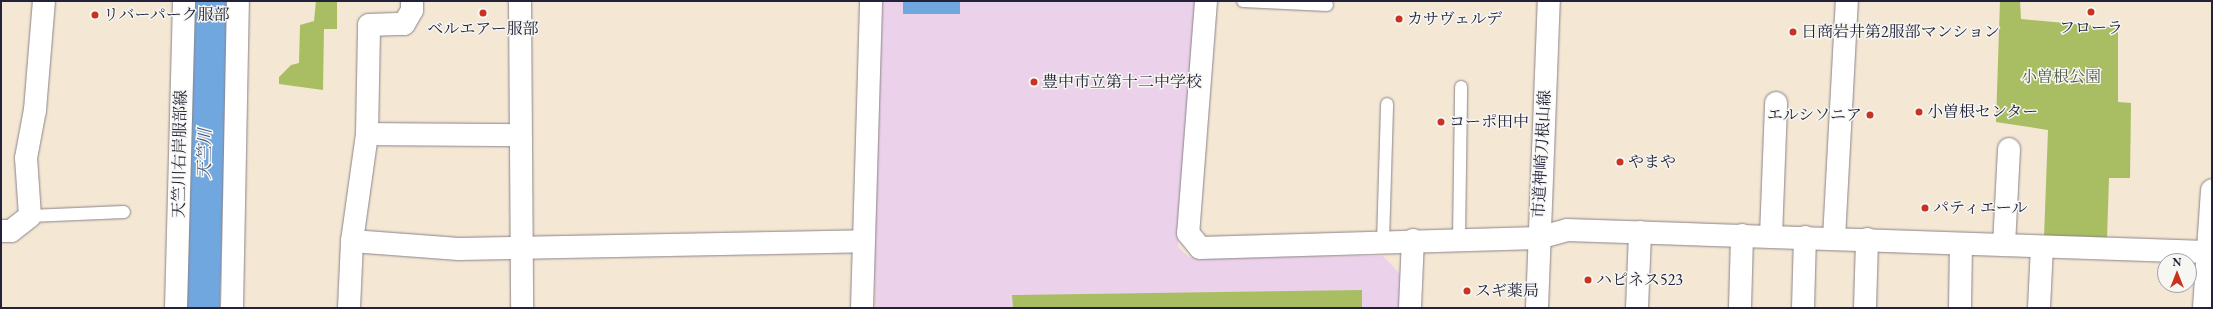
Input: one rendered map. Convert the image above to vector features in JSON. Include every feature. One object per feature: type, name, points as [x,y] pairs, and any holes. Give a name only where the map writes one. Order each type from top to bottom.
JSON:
[{"type":"street","points":[[1,231],[10,231],[30,216],[26,158],[35,110],[44,1]]},
{"type":"street","name":"天竺川右岸服部線","points":[[176,308],[184,1]]},
{"type":"street","points":[[232,308],[238,1]]},
{"type":"street","points":[[349,308],[352,240],[367,134],[369,25],[404,24],[412,10],[412,1]]},
{"type":"street","points":[[520,1],[522,308]]},
{"type":"street","points":[[862,308],[871,1]]},
{"type":"street","points":[[1206,1],[1188,233],[1200,248],[1413,240],[1538,238],[1567,230],[2206,252]]},
{"type":"street","name":"市道神崎刀根山線","points":[[1537,308],[1538,238],[1549,1]]},
{"type":"street","points":[[1834,238],[1847,1]]},
{"type":"street","points":[[1771,236],[1776,103]]},
{"type":"street","points":[[367,134],[520,135]]},
{"type":"street","points":[[2004,245],[2009,149]]},
{"type":"street","points":[[2204,308],[2206,252],[2212,190]]},
{"type":"street","points":[[1637,308],[1640,232]]},
{"type":"street","points":[[1740,308],[1742,235]]},
{"type":"street","points":[[1803,308],[1805,237]]},
{"type":"street","points":[[352,240],[459,249],[521,246],[864,240]]},
{"type":"street","points":[[1410,308],[1413,240]]},
{"type":"street","points":[[1865,308],[1867,240]]},
{"type":"street","points":[[1960,308],[1962,244]]},
{"type":"street","points":[[2039,308],[2042,247]]},
{"type":"lane","points":[[1243,1],[1326,5]]},
{"type":"lane","points":[[1459,240],[1461,87]]},
{"type":"lane","points":[[1383,242],[1387,104]]},
{"type":"lane","points":[[30,216],[124,212]]},
{"type":"shaded area","name":"豊中市立第十二中学校","points":[[882,1],[1196,1],[1178,247],[1189,257],[1383,256],[1400,274],[1399,308],[875,308],[873,163]]},
{"type":"green space","points":[[316,1],[337,1],[337,29],[324,29],[323,90],[279,84],[279,77],[291,65],[299,63],[300,25],[314,21]]},
{"type":"green space","name":"小曽根公園","points":[[2000,1],[2020,1],[2021,19],[2118,28],[2118,102],[2131,103],[2130,178],[2109,178],[2107,240],[2044,237],[2048,130],[1996,122]]},
{"type":"green space","points":[[1362,290],[1362,308],[1013,308],[1012,295]]},
{"type":"water","points":[[903,1],[960,1],[960,14],[903,14]]},
{"type":"waterway","name":"天竺川","points":[[201,308],[209,1]]},
{"type":"place","name":"フローラ","points":[[2091,12]]},
{"type":"place","name":"ベルエアー服部","points":[[483,13]]},
{"type":"place","name":"リバーパーク服部","points":[[95,15]]},
{"type":"place","name":"カサヴェルデ","points":[[1399,19]]},
{"type":"place","name":"日商岩井第2服部マンション","points":[[1793,32]]},
{"type":"place","name":"豊中市立第十二中学校","points":[[1034,82]]},
{"type":"place","name":"小曽根センター","points":[[1919,112]]},
{"type":"place","name":"エルシソニア","points":[[1870,115]]},
{"type":"place","name":"コーポ田中","points":[[1441,122]]},
{"type":"place","name":"やまや","points":[[1620,162]]},
{"type":"place","name":"パティエール","points":[[1925,208]]},
{"type":"place","name":"ハピネス523","points":[[1588,280]]},
{"type":"place","name":"スギ薬局","points":[[1467,291]]}]
